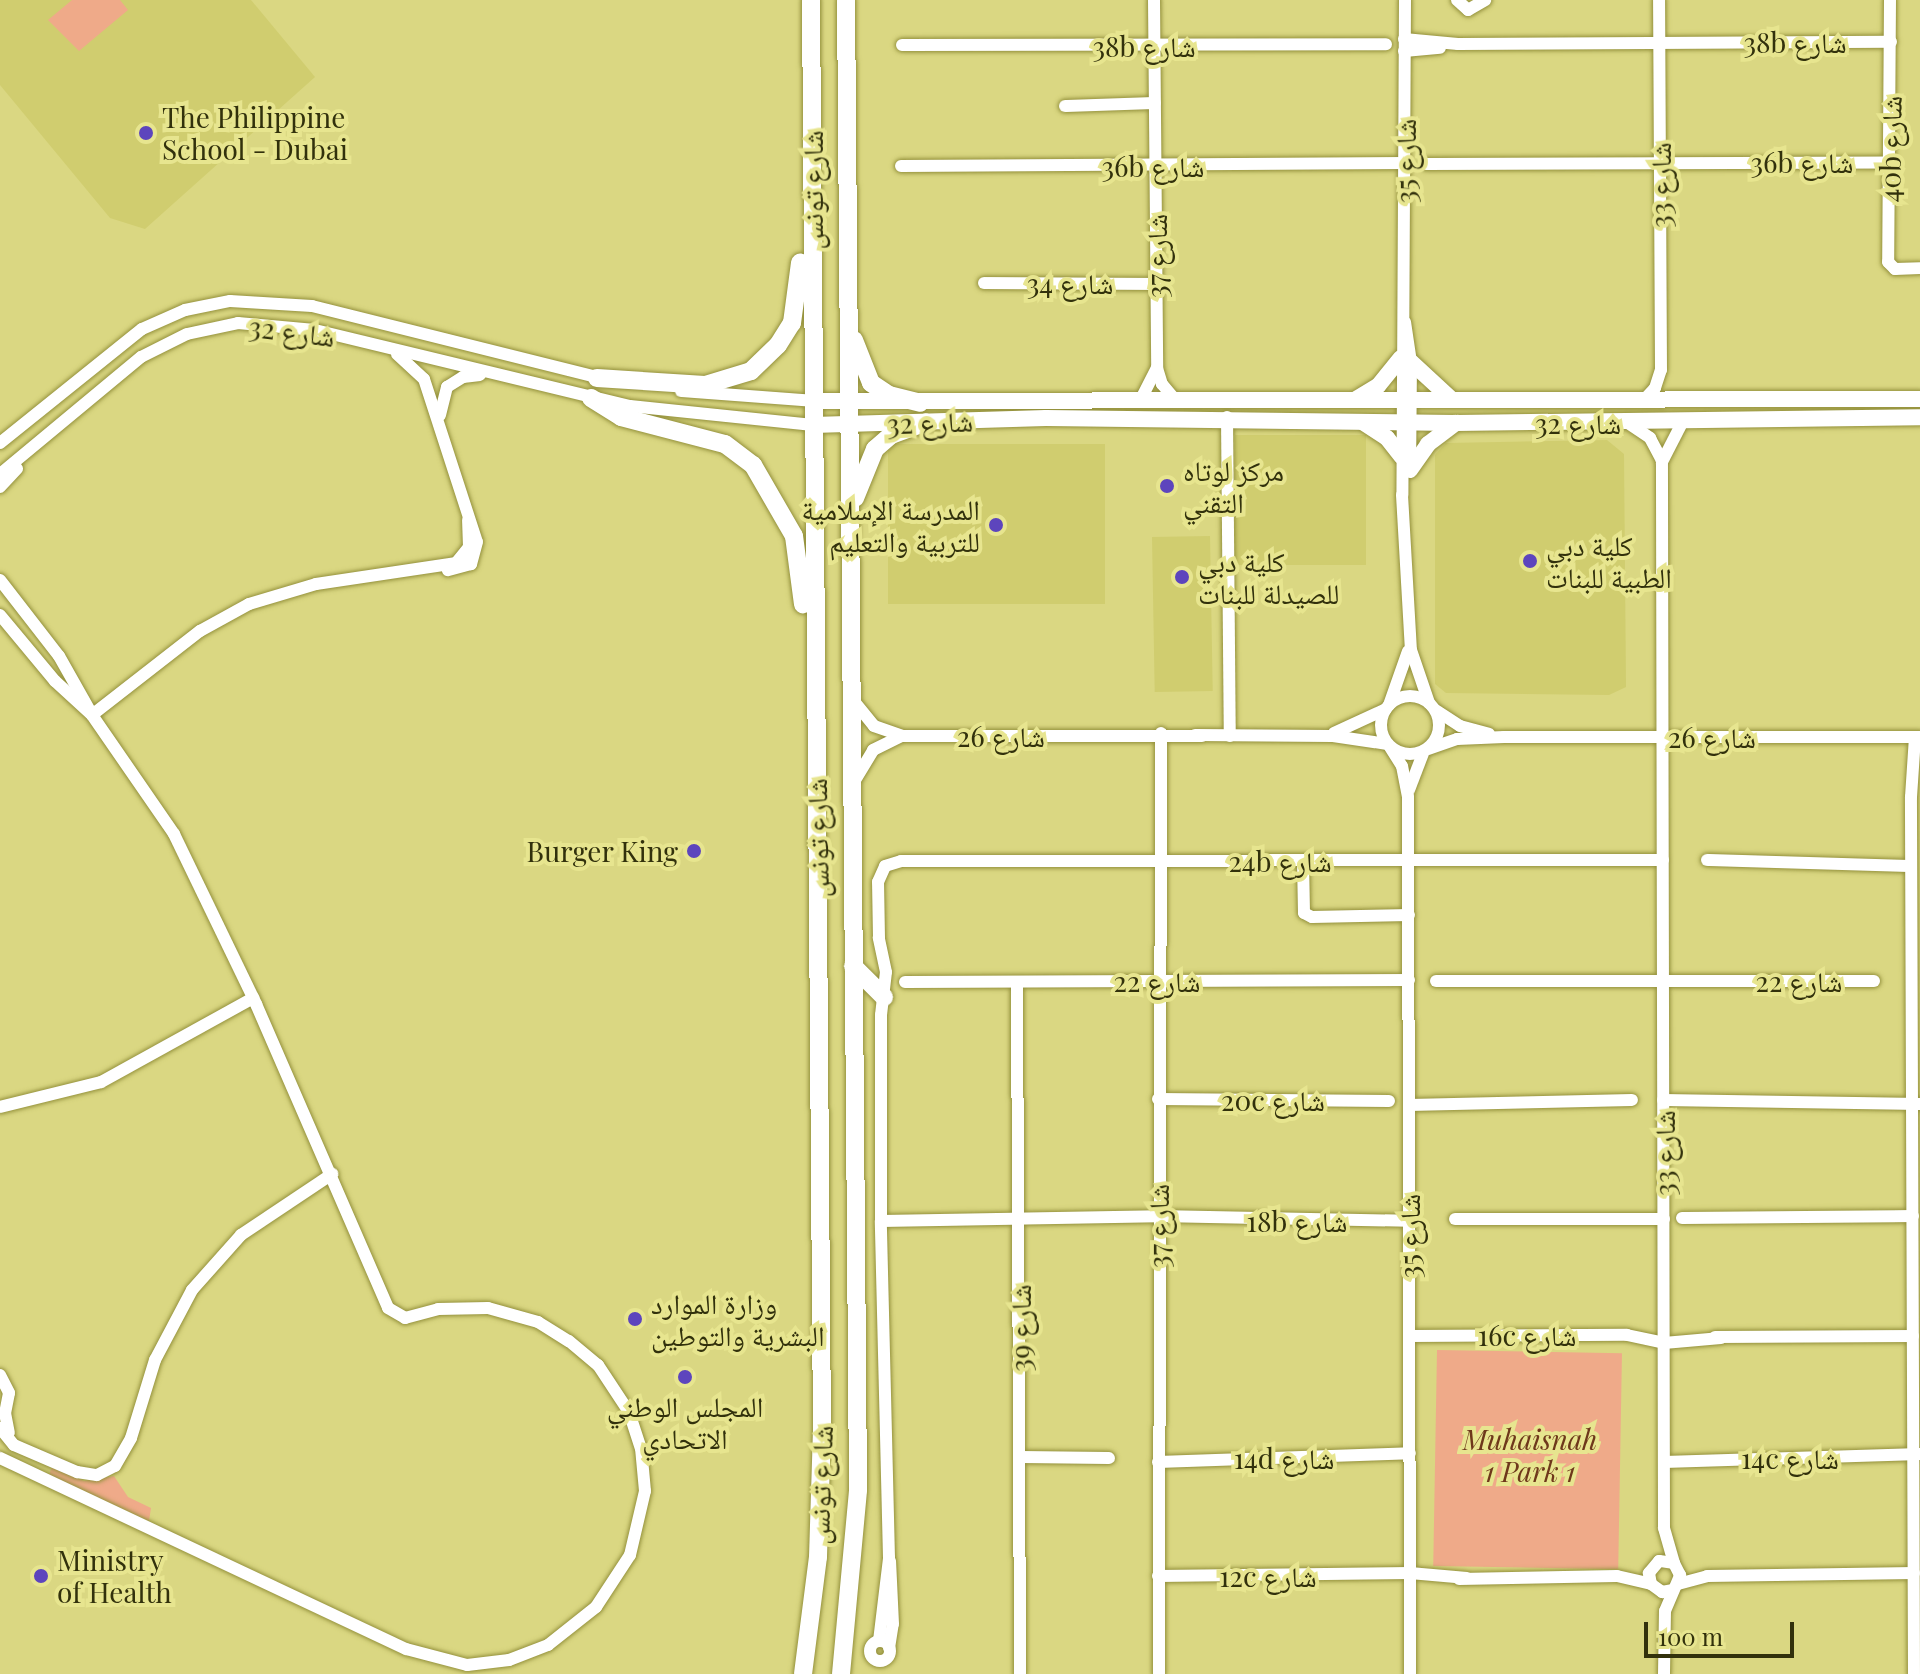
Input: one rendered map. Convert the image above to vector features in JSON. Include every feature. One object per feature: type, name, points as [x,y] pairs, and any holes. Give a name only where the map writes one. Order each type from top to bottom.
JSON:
[{"type":"main road","name":"شارع تونس","points":[[803,1674],[818,1557],[822,1433],[813,648],[811,0]]},
{"type":"main road","name":"شارع تونس","points":[[841,1674],[858,1490],[846,402],[846,0]]},
{"type":"main road","points":[[597,378],[717,384],[751,371],[778,345],[799,297],[801,146],[811,89]]},
{"type":"main road","points":[[847,304],[865,375],[889,395],[920,403]]},
{"type":"main road","points":[[591,398],[621,417],[725,444],[753,465],[794,536],[805,622],[813,648]]},
{"type":"main road","points":[[848,528],[862,470],[875,449],[891,435],[926,422]]},
{"type":"main road","points":[[853,966],[881,985]]},
{"type":"street","name":"شارع 37","points":[[1154,0],[1157,368],[1166,391],[1177,402]]},
{"type":"street","name":"شارع 35","points":[[1405,0],[1409,639],[1432,706]]},
{"type":"street","points":[[1457,0],[1468,10],[1485,0]]},
{"type":"street","name":"شارع 33","points":[[1659,0],[1661,370]]},
{"type":"street","name":"40b شارع","points":[[1890,0],[1888,262],[1895,269],[1920,268]]},
{"type":"street","name":"38b شارع","points":[[1404,45],[1891,42]]},
{"type":"street","name":"38b شارع","points":[[902,45],[1386,44]]},
{"type":"street","points":[[1065,106],[1155,103]]},
{"type":"street","name":"36b شارع","points":[[1426,164],[1890,162]]},
{"type":"street","name":"36b شارع","points":[[901,166],[1405,163]]},
{"type":"street","name":"شارع 34","points":[[984,283],[1156,284]]},
{"type":"street","name":"شارع 32","points":[[0,443],[142,329],[185,310],[230,301],[277,301],[329,310],[597,378],[711,395],[920,403],[1353,400],[1456,423],[1920,417]]},
{"type":"street","name":"شارع 32","points":[[0,474],[141,357],[212,328],[289,324],[591,398],[708,418],[813,425],[1227,417],[1362,422],[1451,399],[1642,402],[1920,399]]},
{"type":"street","points":[[95,719],[200,631],[249,604],[316,584],[405,573],[461,560],[469,547],[468,520],[441,430],[418,370],[384,347]]},
{"type":"street","points":[[1353,400],[1378,386],[1406,360],[1451,399]]},
{"type":"street","name":"شارع 37","points":[[1140,401],[1157,368]]},
{"type":"street","points":[[1642,402],[1655,388],[1661,370]]},
{"type":"street","points":[[1661,370],[1680,402]]},
{"type":"street","points":[[441,430],[440,404],[447,387],[463,377],[491,374]]},
{"type":"street","points":[[1270,418],[1287,412],[1501,408],[1518,400]]},
{"type":"street","points":[[1227,417],[1230,736]]},
{"type":"street","name":"شارع 33","points":[[1675,1587],[1675,1565],[1664,1532],[1662,462],[1683,421]]},
{"type":"street","points":[[1362,422],[1387,438],[1406,464],[1456,423]]},
{"type":"street","points":[[1628,423],[1650,438],[1662,462]]},
{"type":"street","points":[[0,487],[45,437]]},
{"type":"street","points":[[0,1458],[426,1657],[467,1665],[529,1653],[564,1634],[596,1607],[630,1555],[645,1491],[636,1429],[610,1379],[554,1331],[488,1308],[422,1312],[410,1318],[395,1315],[255,1001],[174,834],[95,719],[64,663],[2,581]]},
{"type":"street","points":[[0,615],[55,681],[95,719]]},
{"type":"street","name":"شارع 35","points":[[1388,707],[1409,639]]},
{"type":"street","name":"شارع 26","points":[[850,694],[867,721],[903,736],[1319,736],[1389,746]]},
{"type":"street","points":[[1413,696],[1432,706],[1440,726],[1426,750],[1407,755],[1389,746],[1381,727],[1388,707],[1413,696]]},
{"type":"street","name":"شارع 26","points":[[1432,706],[1460,726],[1504,737]]},
{"type":"street","name":"شارع 26","points":[[1319,736],[1361,724],[1388,707]]},
{"type":"street","points":[[851,788],[873,750],[903,736]]},
{"type":"street","name":"شارع 37","points":[[1157,736],[1159,1674]]},
{"type":"street","name":"شارع 26","points":[[1426,750],[1457,739],[1504,737],[1914,737]]},
{"type":"street","points":[[1914,737],[1911,797],[1916,980],[1914,1674]]},
{"type":"street","name":"شارع 35","points":[[1389,746],[1402,766],[1408,797],[1410,1674]]},
{"type":"street","name":"شارع 35","points":[[1408,797],[1426,750]]},
{"type":"street","name":"24b شارع","points":[[881,985],[879,877],[885,866],[897,862],[1663,860]]},
{"type":"street","points":[[1707,860],[1911,861]]},
{"type":"street","points":[[1303,861],[1304,913],[1312,917],[1409,915]]},
{"type":"street","name":"شارع 22","points":[[905,982],[1409,980]]},
{"type":"street","name":"شارع 22","points":[[1436,981],[1874,981]]},
{"type":"street","name":"شارع 39","points":[[1017,982],[1020,1674]]},
{"type":"street","points":[[881,985],[881,1221],[889,1558],[884,1644]]},
{"type":"street","points":[[0,1107],[101,1082],[255,1001]]},
{"type":"street","name":"20c شارع","points":[[1158,1099],[1389,1101]]},
{"type":"street","points":[[1409,1101],[1632,1100]]},
{"type":"street","points":[[1663,1100],[1916,1100]]},
{"type":"street","points":[[0,1428],[8,1441],[87,1475],[115,1466],[131,1438],[155,1360],[192,1290],[241,1235],[297,1195],[334,1177]]},
{"type":"street","points":[[1682,1218],[1913,1221]]},
{"type":"street","points":[[1455,1219],[1664,1219]]},
{"type":"street","name":"18b شارع","points":[[881,1221],[1409,1221]]},
{"type":"street","name":"16c شارع","points":[[1409,1336],[1913,1340]]},
{"type":"street","points":[[0,1375],[8,1387],[3,1411],[7,1429],[22,1447]]},
{"type":"street","points":[[1021,1457],[1109,1458]]},
{"type":"street","name":"14d شارع","points":[[1158,1458],[1410,1458]]},
{"type":"street","name":"14c شارع","points":[[1664,1458],[1917,1458]]},
{"type":"street","name":"شارع 33","points":[[1654,1587],[1653,1565],[1664,1532]]},
{"type":"street","name":"12c شارع","points":[[1158,1576],[1617,1576],[1653,1565],[1675,1565]]},
{"type":"street","points":[[1675,1565],[1707,1576],[1914,1578]]},
{"type":"street","name":"12c شارع","points":[[1617,1576],[1654,1587],[1675,1587]]},
{"type":"street","points":[[1664,1626],[1675,1587],[1707,1576]]},
{"type":"street","points":[[1654,1587],[1664,1626],[1664,1674]]},
{"type":"shaded area","name":"The Philippine School - Dubai","points":[[0,0],[251,0],[315,77],[145,229],[110,218],[0,85]]},
{"type":"shaded area","points":[[1235,435],[1366,435],[1366,565],[1235,565]]},
{"type":"shaded area","name":"كلية دبي الطبية للبنات","points":[[1607,440],[1624,454],[1626,687],[1609,695],[1446,693],[1435,684],[1435,455],[1446,443]]},
{"type":"shaded area","name":"المدرسة الإسلامية للتربية والتعليم","points":[[888,444],[1105,444],[1105,604],[888,604]]},
{"type":"shaded area","name":"كلية دبي للصيدلة للبنات","points":[[1210,536],[1213,691],[1155,692],[1152,537]]},
{"type":"green space","points":[[72,0],[120,0],[128,10],[79,51],[48,20]]},
{"type":"green space","name":"Muhaisnah 1 Park 1","points":[[1437,1350],[1622,1353],[1618,1569],[1433,1566]]},
{"type":"green space","points":[[52,1467],[84,1481],[114,1476],[128,1497],[151,1508],[149,1521],[49,1475]]},
{"type":"place","name":"The Philippine School - Dubai","points":[[146,133]]},
{"type":"place","name":"مركز لوتاه التقني","points":[[1167,486]]},
{"type":"place","name":"المدرسة الإسلامية للتربية والتعليم","points":[[996,525]]},
{"type":"place","name":"كلية دبي الطبية للبنات","points":[[1530,561]]},
{"type":"place","name":"كلية دبي للصيدلة للبنات","points":[[1182,577]]},
{"type":"place","name":"Burger King","points":[[694,851]]},
{"type":"place","name":"وزارة الموارد البشرية والتوطين","points":[[635,1319]]},
{"type":"place","name":"المجلس الوطني الاتحادي","points":[[685,1377]]},
{"type":"place","name":"Ministry of Health","points":[[41,1576]]}]
